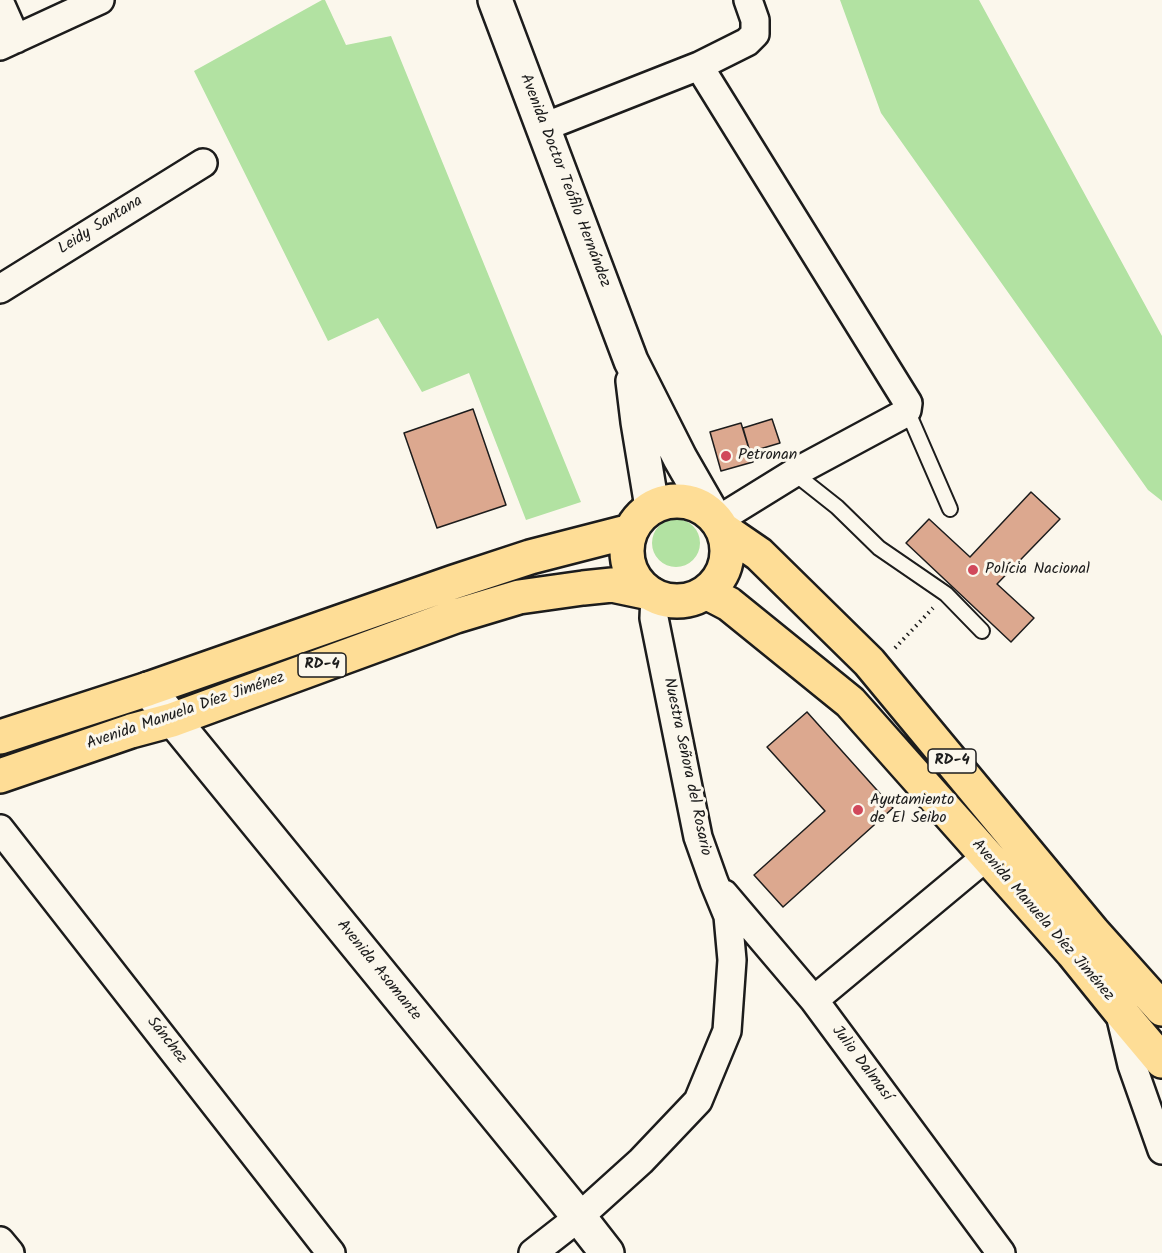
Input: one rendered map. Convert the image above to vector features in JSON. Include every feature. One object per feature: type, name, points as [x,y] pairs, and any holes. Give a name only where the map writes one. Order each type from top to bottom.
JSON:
[{"type":"main road","name":"Avenida Doctor Teófilo Hernández","points":[[495,0],[631,361],[680,458],[718,521]]},
{"type":"main road","name":"Avenida Doctor Teófilo Hernández","points":[[631,361],[638,422],[641,519]]},
{"type":"main road","name":"RD-4","points":[[641,519],[672,500],[693,502],[718,521]]},
{"type":"main road","points":[[641,519],[627,554],[630,569],[638,582],[652,594]]},
{"type":"main road","name":"Avenida Manuela Díez Jiménez","points":[[0,738],[641,519]]},
{"type":"main road","points":[[706,592],[719,579],[726,564],[728,547],[718,521]]},
{"type":"main road","name":"Avenida Manuela Díez Jiménez","points":[[718,521],[759,554],[875,669],[1094,932],[1162,1009]]},
{"type":"main road","name":"Avenida Manuela Díez Jiménez","points":[[0,776],[131,731],[172,720],[456,616],[519,597],[612,585],[652,594]]},
{"type":"main road","name":"RD-4","points":[[652,594],[668,600],[681,601],[706,592]]},
{"type":"main road","name":"Avenida Manuela Díez Jiménez","points":[[706,592],[729,604],[850,702],[1073,953],[1162,1061]]},
{"type":"main road","name":"Avenida Asomante","points":[[148,689],[607,1253]]},
{"type":"street","points":[[0,3],[8,42],[100,0]]},
{"type":"street","points":[[544,127],[699,66],[747,42],[754,34],[755,20],[748,0]]},
{"type":"street","points":[[699,66],[908,403],[907,410],[900,416],[794,473],[718,521]]},
{"type":"street","name":"Leidy Santana","points":[[0,289],[203,163]]},
{"type":"street","name":"Nuestra Señora del Rosario","points":[[533,1253],[579,1217],[641,1161],[698,1101],[727,1031],[732,960],[728,916],[698,837],[654,618],[652,594]]},
{"type":"street","name":"Sánchez","points":[[0,829],[331,1253]]},
{"type":"street","points":[[814,1000],[987,856]]},
{"type":"street","name":"Julio Dalmasí","points":[[714,882],[814,1000],[1001,1253]]},
{"type":"street","points":[[1119,1010],[1132,1065],[1162,1150]]},
{"type":"street","points":[[0,1241],[10,1253]]},
{"type":"lane","points":[[907,410],[950,509]]},
{"type":"lane","points":[[794,473],[837,507],[879,548],[946,594],[982,631]]},
{"type":"path","points":[[875,669],[946,594]]},
{"type":"green space","points":[[325,0],[346,45],[391,36],[581,502],[526,520],[469,373],[422,392],[378,318],[328,341],[194,71]]},
{"type":"green space","points":[[840,0],[979,0],[1162,336],[1162,501],[1148,490],[881,113]]},
{"type":"green space","points":[[671,519],[681,519],[696,529],[700,543],[699,552],[690,563],[681,567],[671,567],[656,557],[652,548],[652,538],[662,523]]},
{"type":"building","points":[[473,409],[506,505],[437,528],[404,433]]},
{"type":"building","points":[[772,419],[780,443],[750,452],[743,428]]},
{"type":"building","points":[[741,423],[753,462],[721,471],[710,432]]},
{"type":"building","name":"Polícia Nacional","points":[[1031,492],[1060,519],[997,584],[1034,618],[1011,642],[906,543],[929,519],[970,557]]},
{"type":"building","name":"Ayutamiento de El Seibo","points":[[807,712],[893,808],[783,907],[754,875],[825,811],[767,747]]},
{"type":"place","name":"Petronan","points":[[726,456]]},
{"type":"place","name":"Polícia Nacional","points":[[973,570]]},
{"type":"place","name":"Ayutamiento de El Seibo","points":[[858,810]]}]
